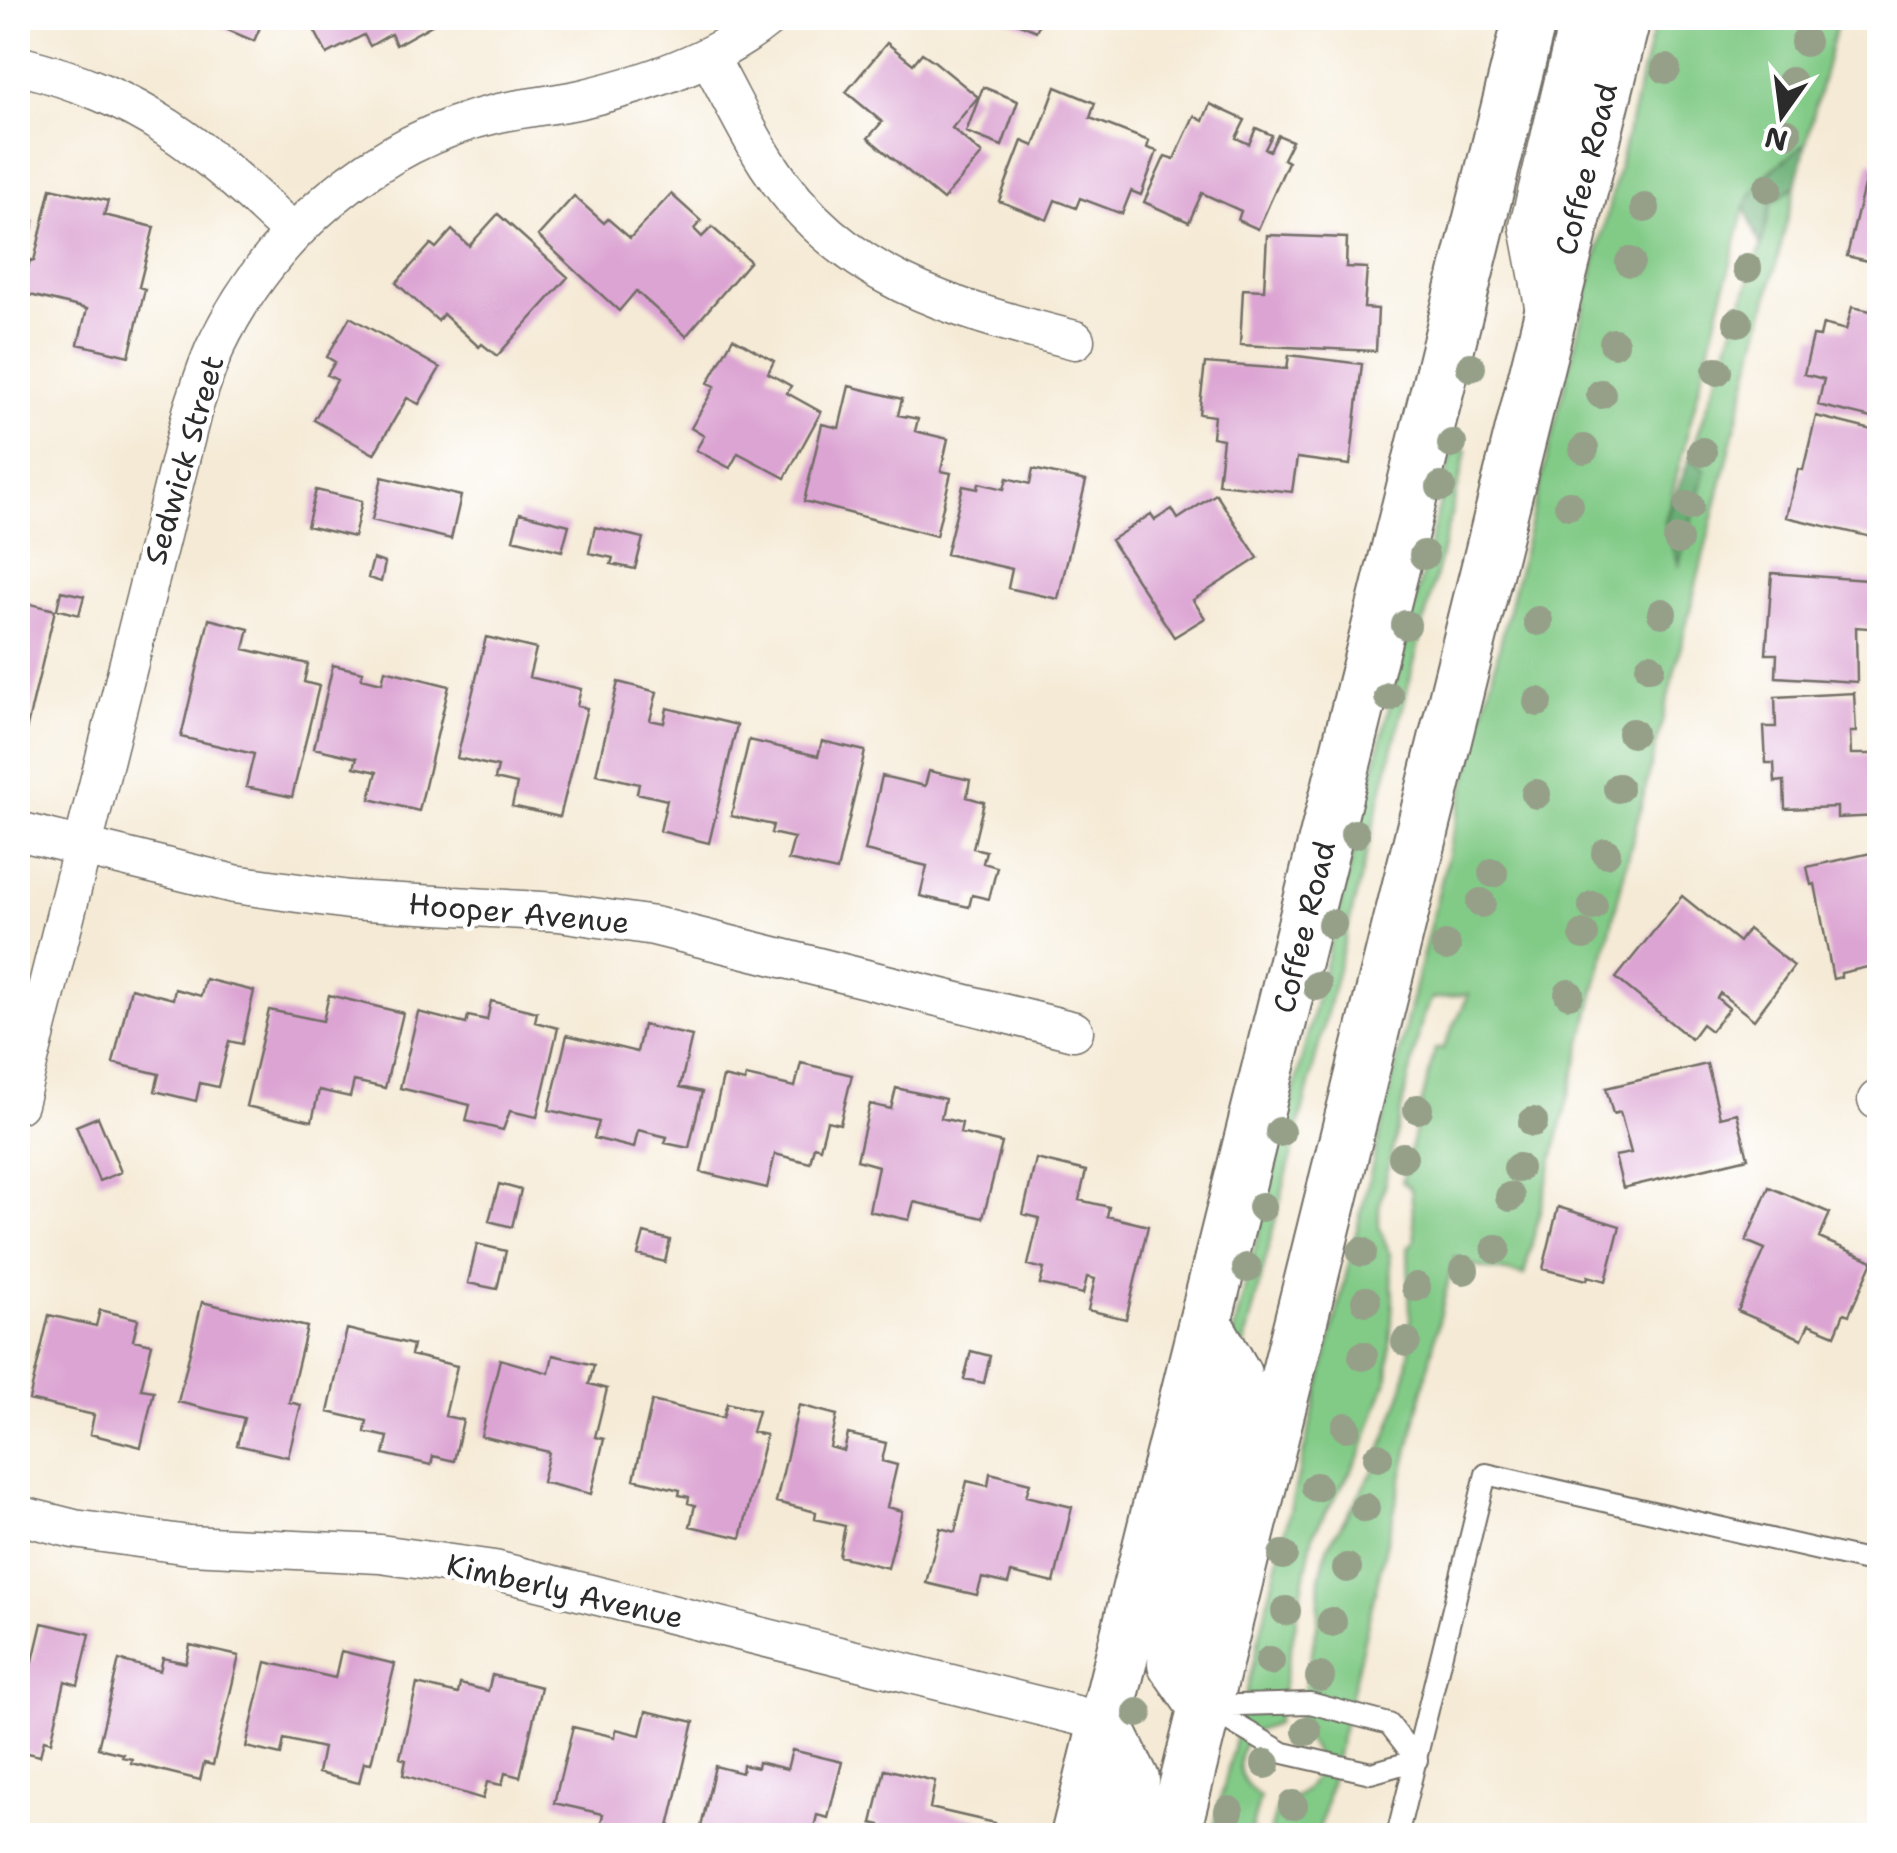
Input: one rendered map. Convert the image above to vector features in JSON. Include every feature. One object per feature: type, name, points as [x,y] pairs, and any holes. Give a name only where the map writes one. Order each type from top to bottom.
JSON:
[{"type":"main road","name":"Coffee Road","points":[[1077,1836],[1530,18]]},
{"type":"main road","name":"Coffee Road","points":[[1173,1836],[1624,18]]},
{"type":"main road","points":[[1204,1706],[1174,1663],[1178,1616],[1235,1374],[1205,1323]]},
{"type":"main road","points":[[1104,1722],[1133,1780],[1128,1836]]},
{"type":"street","name":"Sedwick Street","points":[[18,1104],[192,412],[214,349],[246,291],[292,233],[327,201],[381,162],[441,132],[497,114],[646,83],[708,56],[768,18]]},
{"type":"street","points":[[1548,324],[1530,226],[1579,18]]},
{"type":"street","points":[[708,56],[768,164],[808,215],[856,257],[912,290],[972,314],[1075,340]]},
{"type":"street","points":[[18,65],[70,78],[133,105],[184,137],[292,233]]},
{"type":"street","name":"Hooper Avenue","points":[[18,830],[234,884],[349,900],[558,912],[654,926],[1074,1030]]},
{"type":"street","name":"Kimberly Avenue","points":[[18,1515],[74,1529],[189,1545],[380,1554],[494,1570],[1104,1722]]},
{"type":"lane","points":[[1397,1836],[1486,1474],[1880,1564]]},
{"type":"lane","points":[[1204,1706],[1310,1703],[1389,1724],[1417,1760]]},
{"type":"lane","points":[[1204,1706],[1284,1753],[1371,1773],[1417,1760]]},
{"type":"green space","points":[[1656,18],[1838,18],[1806,143],[1767,174],[1745,207],[1665,522],[1679,564],[1696,466],[1690,458],[1761,247],[1771,204],[1796,185],[1524,1275],[1478,1267],[1454,1257],[1318,1835],[1269,1835],[1279,1802],[1303,1791],[1315,1772],[1313,1750],[1296,1729],[1318,1622],[1320,1578],[1327,1548],[1375,1468],[1403,1390],[1411,1342],[1408,1248],[1415,1240],[1411,1189],[1402,1182],[1435,1049],[1443,1049],[1469,994],[1432,999],[1423,1016],[1379,1208],[1379,1226],[1390,1255],[1393,1298],[1388,1377],[1361,1454],[1313,1534],[1276,1724],[1250,1733],[1241,1751],[1242,1775],[1260,1797],[1250,1835],[1212,1836],[1416,982]]},
{"type":"green space","points":[[1806,143],[1796,185],[1771,204],[1761,247],[1745,207],[1763,179]]},
{"type":"green space","points":[[1454,446],[1467,450],[1199,1527],[1186,1524]]},
{"type":"green space","points":[[1690,458],[1705,470],[1679,565],[1665,522]]},
{"type":"building","points":[[211,18],[264,18],[254,41],[209,22]]},
{"type":"building","points":[[308,18],[434,18],[437,22],[396,45],[391,34],[370,46],[364,35],[327,54]]},
{"type":"building","points":[[1005,18],[1042,18],[1036,31]]},
{"type":"building","points":[[887,43],[913,64],[922,53],[978,97],[952,128],[982,154],[943,200],[868,138],[882,122],[846,92]]},
{"type":"building","points":[[983,87],[1018,101],[1002,146],[966,132]]},
{"type":"building","points":[[1056,87],[1095,103],[1090,118],[1149,141],[1147,148],[1157,151],[1141,195],[1131,191],[1122,214],[1080,198],[1076,208],[1055,200],[1047,220],[999,201],[1022,141],[1034,146]]},
{"type":"building","points":[[1210,104],[1245,120],[1236,138],[1249,144],[1256,128],[1272,135],[1265,149],[1270,151],[1278,135],[1292,141],[1283,159],[1288,162],[1258,229],[1238,220],[1241,211],[1202,193],[1189,222],[1144,202],[1165,156],[1174,159],[1194,116],[1203,121]]},
{"type":"building","points":[[1870,161],[1880,163],[1880,264],[1847,256]]},
{"type":"building","points":[[51,188],[108,201],[104,215],[154,227],[139,287],[145,289],[129,356],[78,344],[87,309],[22,293],[30,260],[34,261]]},
{"type":"building","points":[[671,194],[701,221],[694,229],[702,237],[712,227],[750,261],[686,336],[636,291],[619,311],[538,236],[574,196],[604,223],[608,219],[630,238]]},
{"type":"building","points":[[18,208],[25,210],[23,218],[34,221],[19,282]]},
{"type":"building","points":[[498,214],[568,277],[497,356],[482,344],[479,347],[443,314],[438,321],[396,283],[431,244],[436,248],[452,230],[469,246]]},
{"type":"building","points":[[1267,235],[1347,238],[1346,267],[1367,268],[1364,308],[1378,309],[1376,351],[1240,345],[1243,289],[1264,290]]},
{"type":"building","points":[[1852,307],[1880,313],[1880,420],[1818,405],[1824,379],[1804,374],[1813,336],[1820,337],[1823,324],[1846,330]]},
{"type":"building","points":[[350,317],[440,368],[419,404],[407,398],[374,454],[314,420],[337,380],[327,375],[335,362],[327,357]]},
{"type":"building","points":[[733,338],[774,361],[768,373],[791,386],[787,393],[821,412],[785,478],[738,453],[730,468],[696,450],[704,436],[691,428],[715,386],[708,383]]},
{"type":"building","points":[[1289,355],[1362,364],[1350,465],[1297,458],[1292,492],[1218,484],[1223,439],[1212,437],[1214,416],[1199,414],[1205,363],[1287,369]]},
{"type":"building","points":[[849,386],[902,399],[898,415],[918,419],[915,431],[948,439],[941,471],[951,473],[936,536],[804,501],[822,424],[839,428]]},
{"type":"building","points":[[1816,416],[1880,432],[1880,478],[1875,490],[1880,491],[1880,539],[1786,517]]},
{"type":"building","points":[[1033,469],[1086,481],[1058,599],[1008,588],[1012,569],[946,554],[963,486],[978,489],[979,483],[1004,489],[1007,478],[1030,484]]},
{"type":"building","points":[[382,477],[461,496],[451,539],[372,520]]},
{"type":"building","points":[[316,490],[362,501],[354,537],[307,526]]},
{"type":"building","points":[[1216,494],[1258,558],[1193,600],[1205,618],[1174,637],[1111,540],[1151,514],[1155,520],[1172,509],[1178,519]]},
{"type":"building","points":[[520,513],[569,525],[562,551],[513,539]]},
{"type":"building","points":[[595,527],[643,538],[635,569],[611,564],[613,558],[589,553]]},
{"type":"building","points":[[373,559],[385,563],[381,582],[368,578]]},
{"type":"building","points":[[1772,573],[1880,581],[1880,629],[1856,627],[1857,682],[1776,677],[1777,654],[1766,654]]},
{"type":"building","points":[[61,591],[84,596],[79,615],[57,609]]},
{"type":"building","points":[[18,601],[55,610],[25,735],[18,733]]},
{"type":"building","points":[[209,619],[249,629],[244,649],[308,664],[304,682],[319,686],[292,797],[246,787],[254,754],[181,737]]},
{"type":"building","points":[[486,637],[536,649],[529,677],[581,689],[577,706],[587,708],[560,817],[512,806],[517,784],[495,779],[498,767],[457,758]]},
{"type":"building","points":[[333,665],[363,672],[361,678],[382,683],[385,670],[449,686],[419,811],[370,799],[377,772],[354,767],[357,758],[314,748]]},
{"type":"building","points":[[618,682],[657,692],[650,720],[664,723],[667,708],[737,725],[709,843],[660,831],[667,800],[637,793],[639,784],[596,774]]},
{"type":"building","points":[[1854,693],[1856,732],[1850,732],[1851,754],[1880,754],[1880,816],[1837,818],[1837,807],[1785,809],[1784,781],[1775,782],[1774,763],[1766,763],[1764,727],[1776,727],[1775,697]]},
{"type":"building","points":[[749,740],[818,756],[822,741],[865,751],[837,871],[788,860],[794,838],[771,833],[773,825],[731,816]]},
{"type":"building","points":[[929,771],[970,780],[967,797],[984,802],[973,848],[986,851],[983,863],[997,867],[989,899],[972,895],[969,907],[920,896],[927,866],[865,851],[882,776],[925,786]]},
{"type":"building","points":[[1880,851],[1880,932],[1875,933],[1880,969],[1873,970],[1872,966],[1841,973],[1841,977],[1833,979],[1815,884],[1811,885],[1807,867]]},
{"type":"building","points":[[1682,896],[1739,942],[1748,929],[1794,966],[1754,1020],[1720,993],[1717,998],[1729,1008],[1711,1031],[1702,1024],[1691,1039],[1616,978]]},
{"type":"building","points":[[205,979],[254,991],[242,1044],[229,1041],[218,1087],[200,1083],[196,1101],[155,1091],[159,1074],[113,1063],[131,988],[173,999],[175,989],[201,996]]},
{"type":"building","points":[[329,995],[403,1013],[385,1088],[354,1081],[350,1097],[319,1090],[312,1121],[246,1106],[269,1010],[323,1021]]},
{"type":"building","points":[[491,1001],[537,1012],[535,1022],[558,1028],[537,1117],[510,1111],[503,1130],[466,1121],[470,1105],[400,1088],[418,1012],[466,1024],[468,1016],[487,1020]]},
{"type":"building","points":[[643,1025],[692,1036],[680,1087],[702,1092],[689,1148],[665,1143],[667,1137],[638,1130],[634,1148],[594,1138],[599,1122],[549,1110],[567,1035],[637,1052]]},
{"type":"building","points":[[801,1063],[852,1075],[840,1124],[827,1121],[820,1148],[814,1146],[810,1163],[775,1154],[767,1188],[701,1172],[723,1077],[745,1082],[746,1076],[795,1087]]},
{"type":"building","points":[[1707,1064],[1720,1117],[1737,1113],[1748,1158],[1623,1188],[1615,1156],[1631,1153],[1620,1112],[1613,1114],[1606,1088]]},
{"type":"building","points":[[896,1088],[945,1099],[941,1118],[962,1123],[960,1133],[1002,1143],[983,1218],[914,1202],[909,1220],[869,1211],[878,1166],[857,1160],[870,1104],[891,1109]]},
{"type":"building","points":[[98,1117],[121,1172],[99,1181],[76,1126]]},
{"type":"building","points":[[1036,1159],[1086,1171],[1079,1200],[1109,1207],[1107,1216],[1148,1226],[1126,1319],[1088,1310],[1095,1279],[1087,1277],[1083,1294],[1040,1284],[1044,1269],[1028,1265],[1039,1218],[1023,1214]]},
{"type":"building","points":[[499,1184],[521,1190],[512,1227],[489,1221]]},
{"type":"building","points":[[1769,1187],[1830,1213],[1819,1238],[1873,1261],[1849,1315],[1844,1313],[1835,1335],[1809,1324],[1802,1339],[1738,1311],[1765,1249],[1746,1241]]},
{"type":"building","points":[[1558,1207],[1620,1226],[1606,1281],[1543,1269]]},
{"type":"building","points":[[644,1233],[670,1240],[665,1262],[638,1255]]},
{"type":"building","points":[[477,1244],[506,1251],[497,1289],[468,1283]]},
{"type":"building","points":[[202,1302],[307,1327],[289,1402],[301,1405],[288,1457],[237,1445],[244,1418],[178,1402]]},
{"type":"building","points":[[100,1310],[138,1319],[133,1340],[152,1344],[141,1389],[154,1391],[141,1447],[90,1434],[94,1415],[29,1400],[49,1315],[96,1326]]},
{"type":"building","points":[[347,1329],[413,1345],[411,1355],[457,1366],[445,1416],[463,1420],[454,1461],[433,1456],[431,1465],[384,1454],[388,1437],[365,1432],[367,1421],[328,1412]]},
{"type":"building","points":[[971,1351],[990,1356],[984,1383],[964,1379]]},
{"type":"building","points":[[553,1355],[594,1365],[589,1384],[607,1389],[595,1437],[604,1439],[591,1494],[542,1482],[549,1452],[481,1436],[500,1359],[549,1373]]},
{"type":"building","points":[[652,1401],[723,1418],[727,1403],[758,1411],[752,1432],[766,1435],[741,1538],[690,1526],[695,1505],[688,1503],[689,1497],[679,1495],[680,1490],[634,1479]]},
{"type":"building","points":[[799,1405],[837,1415],[830,1447],[844,1451],[848,1434],[886,1443],[882,1461],[897,1465],[887,1507],[902,1511],[888,1568],[839,1556],[845,1526],[815,1519],[816,1512],[776,1502]]},
{"type":"building","points":[[990,1473],[1030,1483],[1026,1496],[1072,1507],[1054,1583],[1011,1573],[1008,1584],[982,1578],[977,1595],[926,1583],[940,1528],[955,1532],[967,1481],[988,1486]]},
{"type":"building","points":[[42,1623],[90,1634],[78,1685],[65,1681],[51,1742],[44,1740],[40,1756],[18,1751],[18,1657],[33,1661]]},
{"type":"building","points":[[190,1645],[239,1656],[213,1765],[204,1763],[200,1780],[131,1763],[132,1759],[122,1757],[123,1754],[98,1748],[119,1660],[160,1671],[163,1658],[186,1663]]},
{"type":"building","points":[[341,1651],[395,1664],[371,1763],[364,1762],[359,1783],[318,1773],[323,1748],[284,1739],[281,1755],[246,1747],[266,1662],[335,1678]]},
{"type":"building","points":[[492,1675],[541,1687],[520,1777],[505,1773],[502,1785],[487,1782],[483,1799],[403,1775],[406,1760],[400,1758],[417,1684],[458,1694],[460,1684],[488,1691]]},
{"type":"building","points":[[646,1711],[694,1722],[668,1831],[658,1829],[656,1836],[617,1836],[599,1831],[603,1814],[554,1803],[573,1727],[615,1737],[616,1729],[640,1735]]},
{"type":"building","points":[[792,1750],[842,1762],[828,1818],[817,1815],[812,1836],[699,1836],[715,1766],[742,1773],[743,1765],[757,1768],[758,1762],[787,1769]]},
{"type":"building","points":[[885,1769],[935,1781],[930,1808],[995,1823],[992,1836],[877,1836],[880,1825],[872,1823]]}]
